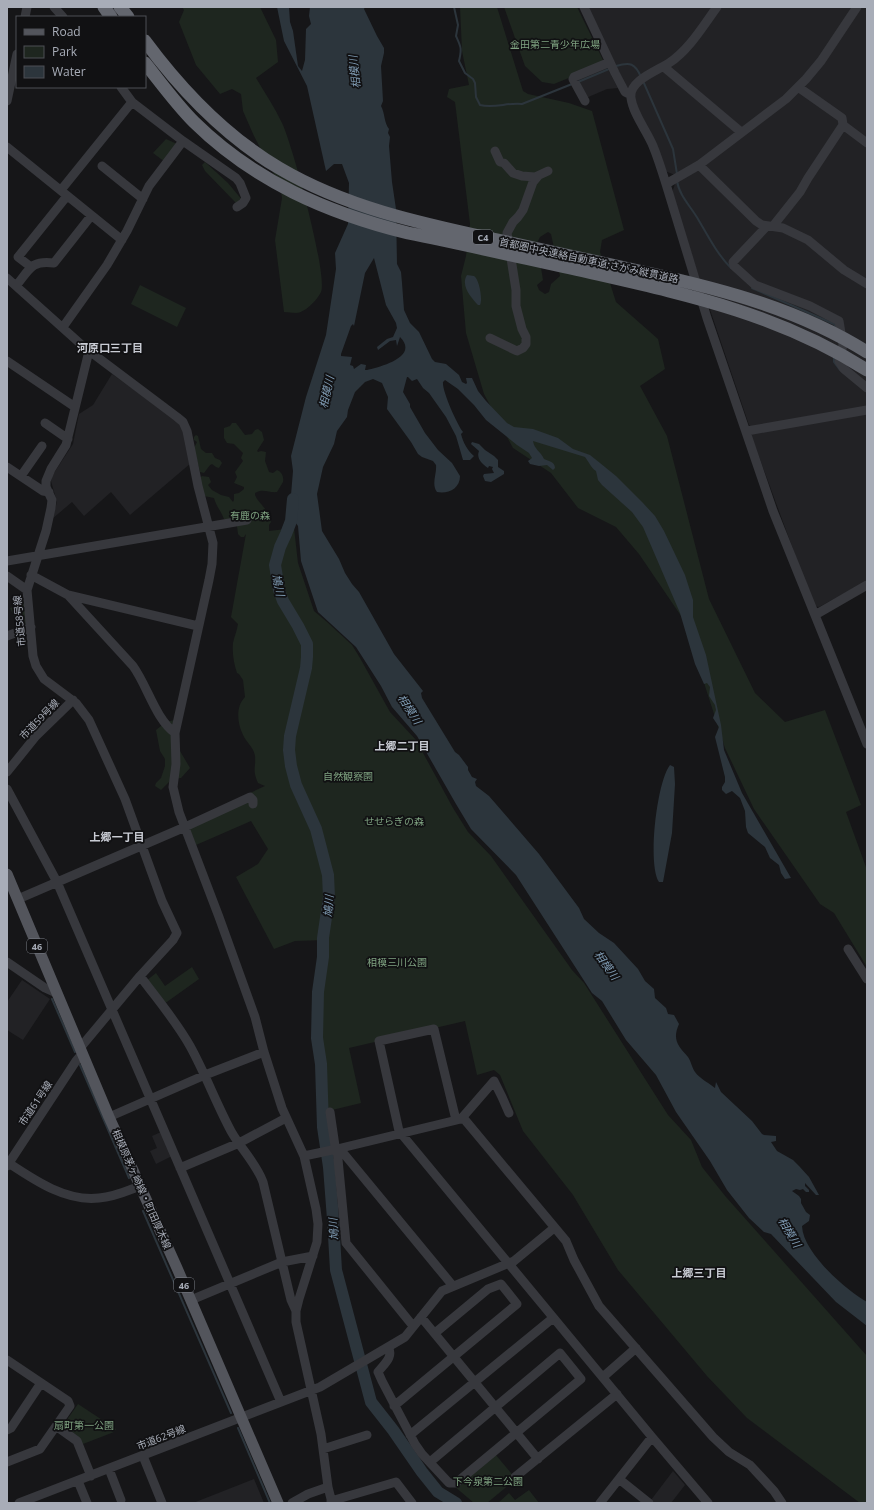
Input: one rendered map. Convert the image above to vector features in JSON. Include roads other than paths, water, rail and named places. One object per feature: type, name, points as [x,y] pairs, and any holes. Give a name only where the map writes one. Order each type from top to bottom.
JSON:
[{"type":"highway","points":[[104,7],[110,16]]},
{"type":"highway","points":[[120,7],[127,16]]},
{"type":"highway","name":"首都圏中央連絡自動車道;さがみ縦貫道路","points":[[146,42],[172,76],[205,112],[224,129],[248,148],[278,167],[319,188],[365,207],[413,221],[673,278],[746,297],[804,318],[831,331],[867,352]]},
{"type":"highway","name":"首都圏中央連絡自動車道;さがみ縦貫道路","points":[[146,64],[194,122],[225,149],[264,176],[326,208],[377,225],[408,233],[671,291],[729,307],[772,321],[799,333],[867,370]]},
{"type":"main road","name":"相模原茅ヶ崎線・町田厚木線","points":[[7,874],[109,1117],[278,1503]]},
{"type":"street","points":[[54,7],[62,16]]},
{"type":"street","points":[[584,7],[626,92],[631,95]]},
{"type":"street","points":[[717,7],[679,55],[664,67],[634,85],[631,95],[633,106],[672,180],[707,318],[747,431],[773,511],[867,744]]},
{"type":"street","points":[[672,180],[699,165],[786,99],[821,61],[857,7]]},
{"type":"street","points":[[7,101],[16,59]]},
{"type":"street","points":[[585,101],[573,79],[574,76],[610,62]]},
{"type":"street","points":[[664,67],[741,132]]},
{"type":"street","points":[[798,87],[842,118],[843,125],[800,192],[770,226],[733,262],[734,266],[755,285],[810,306],[839,321],[843,345],[839,361],[844,369],[867,388]]},
{"type":"street","points":[[122,88],[132,102],[183,141],[236,178],[240,183],[246,198],[238,207]]},
{"type":"street","points":[[31,268],[18,258],[89,155],[132,102]]},
{"type":"street","points":[[843,125],[867,143]]},
{"type":"street","points":[[63,327],[107,266],[149,186],[183,141]]},
{"type":"street","points":[[7,147],[122,240]]},
{"type":"street","points":[[494,151],[500,162],[513,173],[522,176],[535,177],[548,171]]},
{"type":"street","points":[[89,155],[143,199]]},
{"type":"street","points":[[699,165],[756,221],[762,225],[783,228],[808,240],[844,270],[867,284]]},
{"type":"street","points":[[490,338],[517,351],[523,348],[526,344],[526,337],[522,329],[516,306],[516,290],[507,234],[512,222],[523,210],[530,190],[538,176]]},
{"type":"street","points":[[16,286],[34,264],[43,262],[54,264],[91,216]]},
{"type":"street","points":[[7,279],[89,351],[177,417],[185,426],[198,486],[209,526],[212,543],[212,564],[174,733],[176,764],[173,787],[176,802],[256,1017],[264,1052],[286,1118],[304,1156],[316,1209],[318,1224],[317,1242],[300,1293],[296,1311],[296,1322],[323,1449],[328,1487],[332,1502],[396,1482],[412,1503]]},
{"type":"street","name":"市道58号線","points":[[89,351],[66,446],[47,475],[46,481],[52,503],[46,531],[27,590],[33,656],[36,666],[50,685],[73,700],[89,720],[125,799],[162,901],[176,933],[173,940],[140,976]]},
{"type":"street","points":[[7,361],[75,407]]},
{"type":"street","points":[[747,431],[867,410]]},
{"type":"street","points":[[47,428],[68,440]]},
{"type":"street","points":[[20,476],[41,451]]},
{"type":"street","points":[[7,466],[43,491],[49,492]]},
{"type":"street","points":[[7,561],[247,520]]},
{"type":"street","points":[[31,575],[68,595],[198,626]]},
{"type":"street","points":[[7,576],[27,590]]},
{"type":"street","points":[[815,615],[867,585]]},
{"type":"street","points":[[68,595],[133,666],[140,676],[166,726],[174,733]]},
{"type":"street","points":[[7,636],[31,627]]},
{"type":"street","name":"市道59号線","points":[[7,772],[36,736],[73,700]]},
{"type":"street","points":[[7,789],[57,882],[281,1402]]},
{"type":"street","points":[[18,899],[142,846],[250,797],[253,800],[253,804]]},
{"type":"street","points":[[848,949],[867,979]]},
{"type":"street","points":[[7,962],[50,991],[56,993]]},
{"type":"street","points":[[140,976],[186,1039],[231,1130],[259,1172],[263,1182],[291,1300],[296,1311]]},
{"type":"street","name":"市道61号線","points":[[8,1164],[76,1061],[81,1051],[140,976]]},
{"type":"street","points":[[458,1119],[434,1029],[379,1041],[399,1131],[708,1503]]},
{"type":"street","points":[[109,1117],[205,1075],[264,1052]]},
{"type":"street","points":[[458,1119],[494,1081],[509,1113]]},
{"type":"street","points":[[330,1112],[335,1146],[337,1149],[453,1286]]},
{"type":"street","points":[[180,1168],[239,1143],[286,1118]]},
{"type":"street","points":[[304,1156],[458,1119],[465,1120],[566,1241],[574,1260],[599,1306],[713,1437],[729,1452],[750,1465],[774,1491],[782,1503]]},
{"type":"street","points":[[337,1149],[346,1243],[413,1326],[442,1291],[514,1261],[554,1228]]},
{"type":"street","points":[[8,1164],[60,1192],[75,1197],[92,1199],[100,1198],[140,1186]]},
{"type":"street","points":[[190,1300],[282,1262],[313,1256]]},
{"type":"street","points":[[394,1406],[517,1304],[501,1284],[488,1289],[435,1333]]},
{"type":"street","points":[[421,1317],[538,1459]]},
{"type":"street","points":[[410,1435],[553,1318]]},
{"type":"street","name":"市道62号線","points":[[19,1503],[42,1499],[78,1481],[311,1391],[405,1337],[413,1326]]},
{"type":"street","points":[[388,1347],[391,1352],[389,1358],[378,1372],[394,1406],[422,1454],[449,1483],[456,1483],[581,1379],[560,1353],[430,1462]]},
{"type":"street","points":[[603,1377],[636,1348]]},
{"type":"street","points":[[7,1462],[40,1449],[70,1406],[68,1401],[8,1364]]},
{"type":"street","points":[[7,1430],[11,1428],[41,1383]]},
{"type":"street","points":[[515,1477],[617,1394]]},
{"type":"street","points":[[56,1426],[77,1441],[91,1476]]},
{"type":"street","points":[[323,1449],[367,1435]]},
{"type":"street","points":[[600,1503],[652,1437]]},
{"type":"street","points":[[143,1456],[162,1503]]},
{"type":"street","points":[[109,1469],[121,1500]]},
{"type":"street","points":[[619,1479],[649,1503]]},
{"type":"street","points":[[78,1481],[87,1503]]},
{"type":"street","points":[[292,1503],[308,1494],[328,1487]]},
{"type":"water","name":"相模川","points":[[277,7],[289,7],[290,22],[293,31],[298,66],[302,71],[305,60],[306,29],[311,24],[309,16],[310,7],[365,7],[364,9],[384,48],[381,66],[383,101],[381,106],[389,129],[388,133],[390,137],[389,146],[392,182],[396,209],[397,264],[401,272],[404,310],[410,323],[419,332],[432,359],[435,362],[446,364],[459,375],[462,382],[466,384],[466,378],[472,378],[478,391],[507,423],[514,427],[533,429],[558,438],[573,449],[590,455],[616,476],[655,516],[664,531],[685,575],[693,600],[693,617],[706,655],[721,725],[724,750],[742,793],[791,878],[785,879],[781,873],[779,865],[770,858],[765,847],[748,833],[745,811],[740,798],[732,791],[726,794],[722,790],[725,777],[715,737],[719,727],[713,718],[716,710],[715,705],[709,696],[710,687],[707,683],[704,684],[695,664],[680,613],[643,527],[632,512],[602,485],[598,480],[596,471],[591,467],[585,457],[533,441],[544,459],[553,463],[555,468],[553,470],[547,465],[539,466],[530,464],[528,461],[532,458],[529,453],[486,420],[458,389],[445,380],[443,382],[443,386],[447,400],[463,432],[461,434],[464,443],[474,456],[470,460],[463,460],[456,436],[446,417],[417,379],[412,381],[407,377],[403,392],[410,404],[410,407],[425,433],[438,450],[452,463],[460,476],[458,484],[453,490],[437,492],[434,486],[436,465],[433,461],[418,454],[387,409],[388,397],[382,383],[373,379],[365,382],[355,392],[347,417],[337,431],[334,444],[323,467],[317,494],[322,531],[339,559],[345,573],[359,592],[394,654],[423,691],[421,693],[422,698],[455,752],[468,767],[472,777],[477,779],[475,782],[476,786],[489,796],[539,854],[579,908],[584,919],[599,933],[614,943],[638,969],[645,981],[654,989],[655,998],[666,1008],[668,1014],[674,1015],[679,1024],[676,1034],[677,1042],[697,1074],[715,1088],[716,1082],[721,1092],[752,1121],[762,1134],[776,1136],[776,1141],[771,1142],[777,1151],[793,1160],[809,1177],[819,1195],[816,1195],[805,1183],[805,1186],[809,1192],[806,1192],[803,1189],[796,1189],[792,1191],[799,1196],[806,1212],[810,1215],[809,1221],[802,1226],[804,1237],[817,1259],[827,1270],[848,1289],[867,1302],[867,1326],[836,1302],[771,1234],[764,1232],[749,1218],[727,1190],[710,1161],[676,1112],[656,1075],[626,1040],[602,1001],[592,993],[516,875],[471,829],[417,736],[392,707],[381,686],[356,647],[318,612],[301,561],[298,526],[293,519],[290,507],[293,471],[291,456],[306,397],[326,335],[336,269],[335,253],[348,224],[349,183],[342,164],[334,164],[326,171],[307,86],[284,41]],"holes":[[[374,258],[386,305],[396,323],[397,328],[393,337],[387,339],[377,347],[378,350],[390,341],[396,340],[397,346],[400,337],[405,344],[405,350],[396,360],[388,364],[367,370],[365,370],[366,365],[361,364],[354,369],[353,366],[350,365],[352,357],[341,356],[341,354],[351,326],[353,324],[354,326],[365,273]]]},
{"type":"water","points":[[467,275],[474,276],[476,278],[481,294],[480,305],[478,305],[468,292],[465,283]]},
{"type":"water","points":[[472,442],[479,444],[498,460],[498,467],[504,471],[504,474],[491,482],[485,481],[483,476],[484,474],[494,473],[492,469],[493,467],[489,466],[488,468],[482,463],[478,456],[479,451],[471,444]]},
{"type":"water","points":[[670,765],[674,767],[675,784],[672,833],[663,882],[659,882],[655,872],[654,858],[655,823],[661,788],[665,774]]},
{"type":"waterway","points":[[454,7],[458,25],[456,36],[460,48],[459,61],[465,73],[473,79],[475,83],[476,97],[480,105],[490,106],[522,104],[572,84]]},
{"type":"waterway","points":[[616,66],[625,64],[632,65],[637,69],[641,77]]},
{"type":"waterway","points":[[578,82],[609,69]]},
{"type":"waterway","points":[[643,81],[673,149],[677,174]]},
{"type":"waterway","points":[[677,181],[683,196],[717,251],[731,268]]},
{"type":"waterway","points":[[752,288],[834,324],[837,329]]},
{"type":"waterway","points":[[834,356],[834,362],[840,370]]},
{"type":"waterway","name":"鳩川","points":[[293,499],[291,521],[280,547],[275,565],[279,590],[283,601],[307,644],[306,668],[290,736],[289,750],[296,785],[316,829],[328,875],[329,897],[323,938],[323,957],[318,992],[317,1038],[321,1064],[323,1127],[329,1167],[336,1270],[371,1402],[438,1492],[456,1503]]},
{"type":"waterway","points":[[52,999],[75,1052]]},
{"type":"waterway","points":[[80,1065],[129,1178]]},
{"type":"waterway","points":[[143,1211],[231,1413]]},
{"type":"waterway","points":[[238,1428],[270,1503]]},
{"type":"district","name":"河原口三丁目","points":[[110,347]]},
{"type":"district","name":"上郷二丁目","points":[[402,745]]},
{"type":"district","name":"上郷一丁目","points":[[117,836]]},
{"type":"district","name":"上郷三丁目","points":[[699,1272]]},
{"type":"park label","name":"金田第二青少年広場","points":[[555,44]]},
{"type":"park label","name":"有鹿の森","points":[[250,515]]},
{"type":"park label","name":"自然観察園","points":[[348,776]]},
{"type":"park label","name":"せせらぎの森","points":[[394,821]]},
{"type":"park label","name":"相模三川公園","points":[[397,962]]},
{"type":"park label","name":"扇町第一公園","points":[[84,1425]]},
{"type":"park label","name":"下今泉第二公園","points":[[488,1481]]}]
